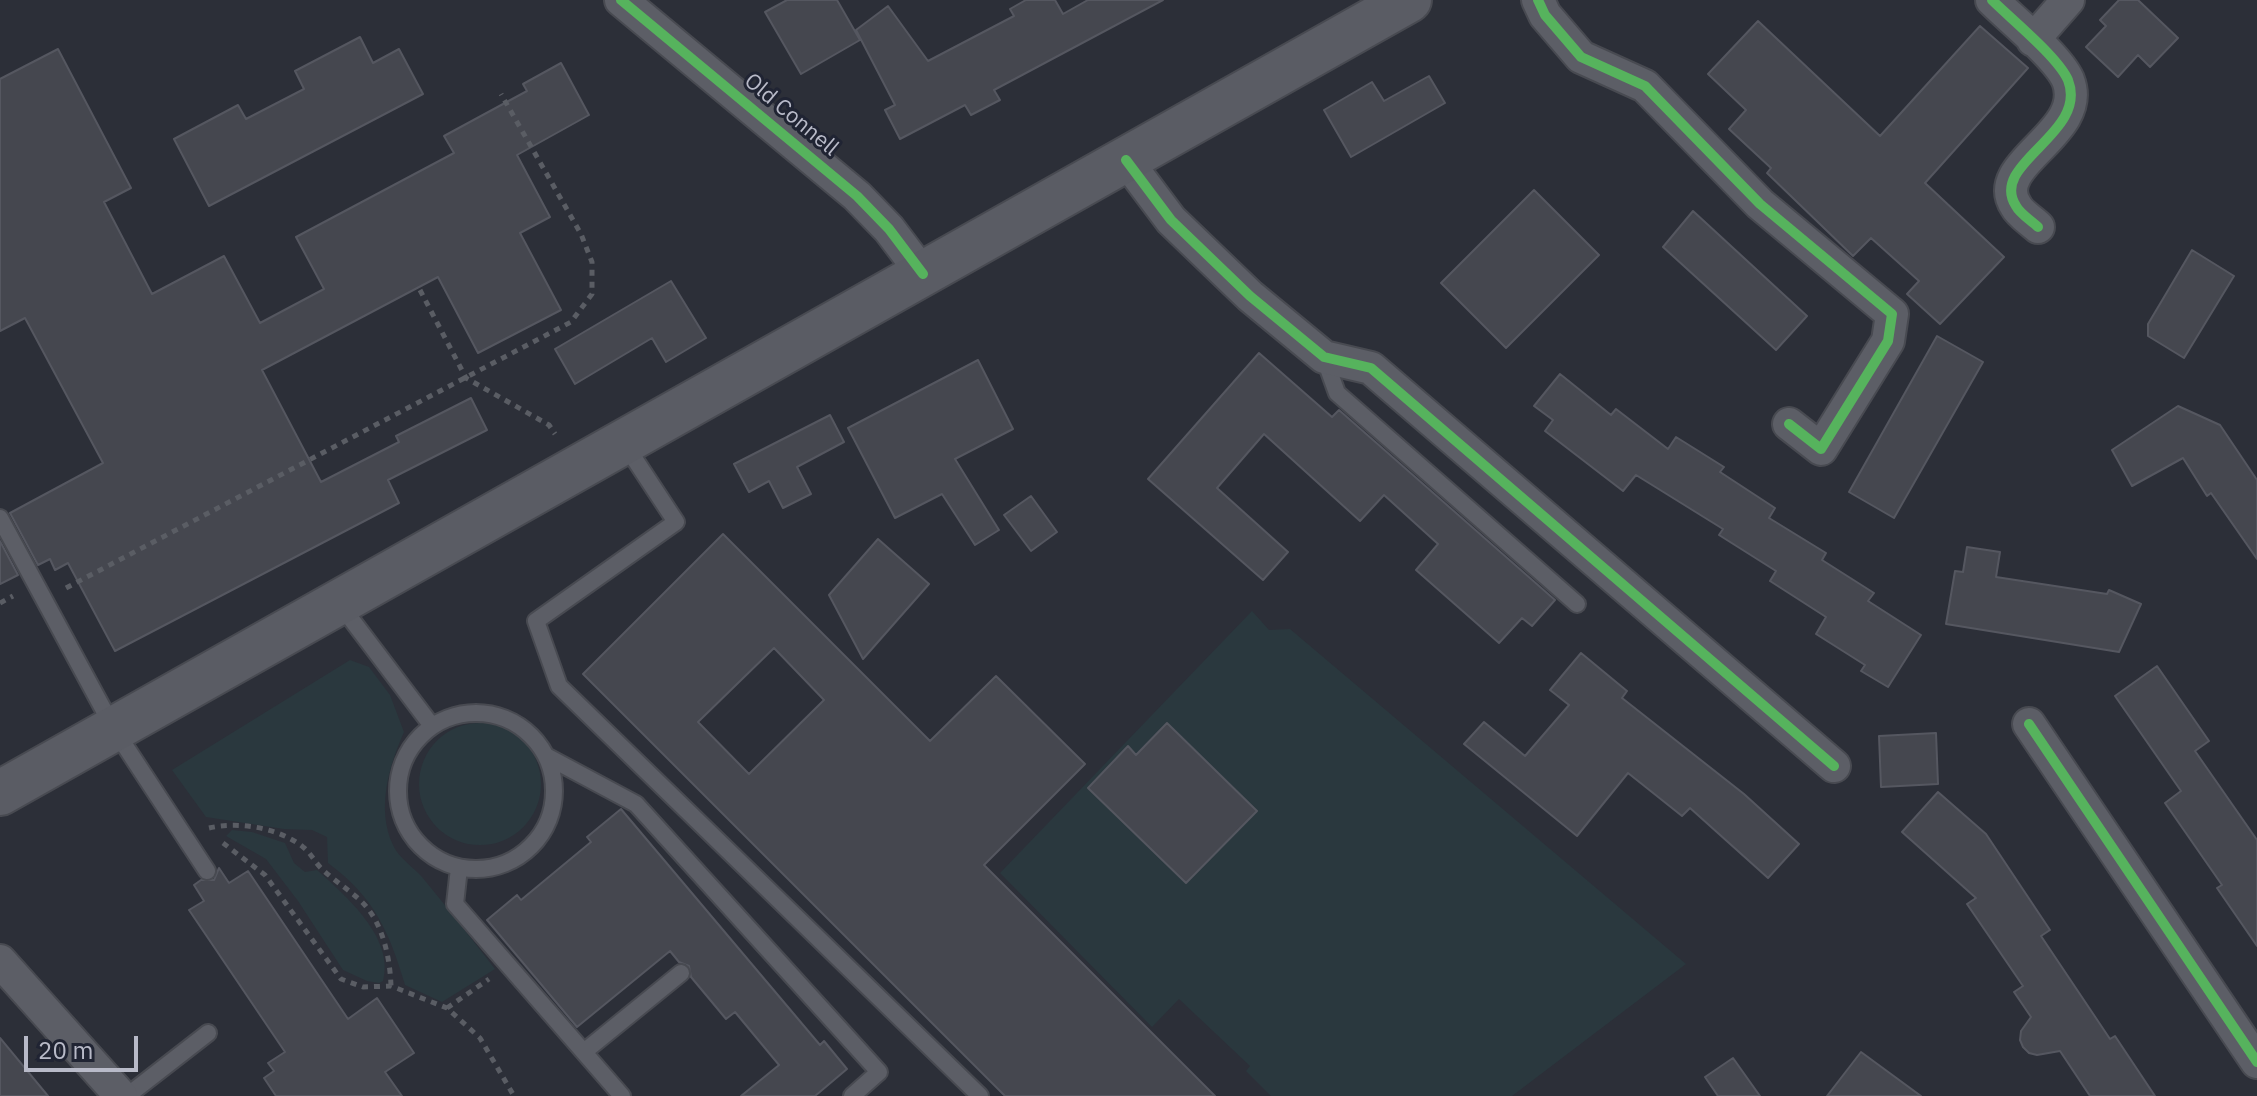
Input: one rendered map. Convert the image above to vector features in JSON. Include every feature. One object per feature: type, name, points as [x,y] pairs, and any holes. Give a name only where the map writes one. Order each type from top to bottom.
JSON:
[{"type":"main road","points":[[0,793],[1126,160],[1391,5]]},
{"type":"street","name":"Old Connell","points":[[621,0],[857,196],[889,229],[923,274]]},
{"type":"street","points":[[1538,0],[1545,15],[1581,57],[1645,86],[1760,204],[1892,314],[1888,341],[1821,449],[1789,424]]},
{"type":"street","points":[[1992,0],[2054,60],[2067,79],[2071,94],[2068,115],[2016,173],[2011,187],[2015,206],[2038,227]]},
{"type":"street","points":[[2033,40],[2068,0]]},
{"type":"street","points":[[1126,160],[1171,220],[1250,296],[1324,357],[1371,368],[1834,766]]},
{"type":"street","points":[[2029,724],[2257,1062]]},
{"type":"street","points":[[0,961],[121,1096]]},
{"type":"lane","points":[[1324,357],[1337,393],[1577,604]]},
{"type":"lane","points":[[623,442],[676,522],[536,621],[559,686],[980,1096]]},
{"type":"lane","points":[[0,518],[114,729],[207,871]]},
{"type":"lane","points":[[339,602],[432,726]]},
{"type":"lane","points":[[548,757],[555,780],[554,808],[545,830],[531,849],[512,861],[495,868],[459,868],[444,863],[419,844],[408,829],[400,810],[398,790],[402,767],[412,746],[432,726],[460,714],[489,713],[519,724],[548,757],[636,804],[879,1072],[852,1096]]},
{"type":"lane","points":[[459,868],[455,904],[622,1096]]},
{"type":"lane","points":[[585,1051],[681,973]]},
{"type":"lane","points":[[127,1096],[208,1033]]},
{"type":"path","points":[[44,599],[571,322],[592,294],[592,262],[581,234],[501,94]]},
{"type":"path","points":[[420,290],[466,378],[549,425],[579,467]]},
{"type":"path","points":[[391,986],[390,965],[383,939],[364,904],[319,867],[306,849],[285,835],[247,826],[202,829],[241,854],[265,875],[341,979],[363,987],[391,986],[447,1008],[480,1038],[514,1096]]},
{"type":"path","points":[[447,1008],[509,966]]},
{"type":"shaded area","points":[[1252,611],[1269,630],[1290,629],[1686,964],[1512,1096],[1271,1096],[1246,1071],[1250,1066],[1179,999],[1152,1027],[1000,873]]},
{"type":"shaded area","points":[[350,660],[369,667],[390,695],[404,732],[386,788],[385,817],[393,845],[495,969],[442,1002],[405,985],[378,916],[357,889],[328,863],[327,837],[312,830],[284,829],[206,817],[172,770]]},
{"type":"shaded area","points":[[480,723],[503,728],[523,741],[536,761],[541,784],[536,807],[523,827],[503,840],[480,845],[457,840],[437,827],[424,807],[419,784],[424,761],[437,741],[457,728]]},
{"type":"shaded area","points":[[232,830],[252,832],[285,843],[294,863],[305,872],[317,870],[354,905],[382,949],[385,965],[383,981],[367,981],[343,970],[266,859],[226,836]]},
{"type":"building","points":[[787,0],[837,0],[860,40],[801,74],[765,12]]},
{"type":"building","points":[[1026,0],[1055,0],[1063,14],[1088,0],[1163,0],[994,90],[1000,100],[971,115],[965,105],[900,139],[885,110],[895,105],[856,30],[888,6],[928,61],[1014,16],[1010,9]]},
{"type":"building","points":[[2119,0],[2138,0],[2178,38],[2150,67],[2138,55],[2118,77],[2086,47],[2106,26],[2100,20]]},
{"type":"building","points":[[1758,21],[1880,136],[1980,26],[2028,68],[1925,183],[2004,257],[1940,324],[1907,294],[1919,281],[1871,238],[1853,256],[1767,173],[1771,168],[1729,129],[1746,110],[1708,74]]},
{"type":"building","points":[[360,37],[373,63],[399,49],[423,94],[209,206],[174,139],[238,105],[246,119],[304,89],[295,71]]},
{"type":"building","points":[[58,49],[131,188],[104,202],[152,294],[224,256],[260,323],[324,289],[296,237],[454,153],[444,136],[527,91],[523,84],[561,63],[589,115],[517,155],[550,217],[520,233],[561,310],[478,353],[438,277],[262,370],[321,482],[399,442],[396,436],[471,398],[487,430],[388,480],[399,503],[115,651],[68,563],[55,570],[50,559],[38,565],[10,513],[103,463],[25,318],[0,331],[0,79]]},
{"type":"building","points":[[1429,76],[1445,103],[1351,157],[1324,110],[1372,82],[1384,101]]},
{"type":"building","points":[[1534,190],[1599,255],[1506,348],[1441,283]]},
{"type":"building","points":[[1693,211],[1807,316],[1776,350],[1663,247]]},
{"type":"building","points":[[2192,250],[2234,276],[2184,358],[2148,336],[2148,324]]},
{"type":"building","points":[[671,281],[706,338],[666,362],[652,338],[575,384],[555,349]]},
{"type":"building","points":[[1937,336],[1983,362],[1894,518],[1849,492]]},
{"type":"building","points":[[1259,353],[1332,417],[1339,410],[1555,600],[1532,626],[1522,618],[1499,643],[1416,570],[1438,544],[1384,495],[1360,521],[1264,434],[1217,488],[1288,552],[1263,580],[1148,479]]},
{"type":"building","points":[[978,360],[1013,429],[955,459],[999,530],[975,545],[942,494],[895,518],[848,428]]},
{"type":"building","points":[[1560,374],[1611,415],[1616,409],[1668,449],[1676,437],[1724,467],[1720,472],[1775,508],[1769,518],[1826,553],[1822,560],[1874,593],[1868,601],[1921,635],[1888,687],[1861,671],[1865,665],[1816,634],[1826,617],[1770,581],[1776,571],[1719,535],[1723,529],[1636,475],[1623,491],[1545,431],[1553,420],[1534,406]]},
{"type":"building","points":[[2178,406],[2220,425],[2257,480],[2257,559],[2211,493],[2207,496],[2183,458],[2132,486],[2112,450]]},
{"type":"building","points":[[830,415],[844,442],[797,467],[811,494],[783,508],[769,481],[749,492],[734,464]]},
{"type":"building","points":[[1031,496],[1057,532],[1031,551],[1004,515]]},
{"type":"building","points":[[723,534],[930,741],[996,676],[1085,764],[984,865],[1215,1096],[1005,1096],[583,674]],"holes":[[[774,648],[824,700],[749,774],[698,722]]]},
{"type":"building","points":[[878,539],[929,584],[863,659],[829,595]]},
{"type":"building","points":[[0,541],[18,575],[0,584]]},
{"type":"building","points":[[1967,547],[2000,552],[1996,577],[2107,594],[2109,590],[2141,604],[2119,652],[1946,624],[1955,571],[1963,572]]},
{"type":"building","points":[[1581,653],[1627,691],[1622,698],[1744,794],[1799,844],[1768,878],[1690,808],[1682,816],[1628,773],[1577,836],[1464,744],[1484,722],[1525,756],[1569,705],[1550,690]]},
{"type":"building","points":[[2157,666],[2209,741],[2195,751],[2257,840],[2257,946],[2217,888],[2222,885],[2165,803],[2181,791],[2115,696]]},
{"type":"building","points":[[1167,723],[1257,811],[1186,883],[1088,788],[1128,746],[1136,755]]},
{"type":"building","points":[[1936,733],[1938,784],[1881,787],[1879,736]]},
{"type":"building","points":[[1938,792],[1986,834],[2050,930],[2041,936],[2110,1039],[2115,1036],[2155,1096],[2090,1096],[2060,1051],[2037,1055],[2023,1047],[2021,1031],[2031,1017],[2014,992],[2023,986],[1967,904],[1976,898],[1902,832]]},
{"type":"building","points":[[621,809],[820,1045],[824,1041],[847,1069],[815,1096],[741,1096],[779,1065],[735,1012],[726,1019],[691,977],[689,966],[679,962],[670,951],[577,1027],[487,920],[517,895],[521,900],[591,842],[587,837]]},
{"type":"building","points":[[219,868],[229,883],[248,871],[348,1019],[377,998],[414,1053],[385,1072],[402,1096],[276,1096],[264,1078],[274,1071],[268,1063],[285,1052],[189,910],[204,901],[194,885],[201,880],[214,880]]},
{"type":"building","points":[[0,1038],[48,1096],[0,1096]]},
{"type":"building","points":[[1861,1052],[1921,1096],[1827,1096]]},
{"type":"building","points":[[1733,1058],[1760,1096],[1718,1096],[1705,1077]]},
{"type":"cycle path","points":[[621,0],[857,196],[889,229],[923,274]]},
{"type":"cycle path","points":[[1538,0],[1545,15],[1581,57],[1645,86],[1760,204],[1892,314],[1888,341],[1821,449],[1789,424]]},
{"type":"cycle path","points":[[1992,0],[2045,50],[2068,80],[2071,99],[2065,116],[2015,176],[2011,190],[2018,209],[2038,227]]},
{"type":"cycle path","points":[[1126,160],[1171,220],[1250,296],[1324,357],[1371,368],[1834,766]]},
{"type":"cycle path","points":[[2029,724],[2257,1062]]}]
